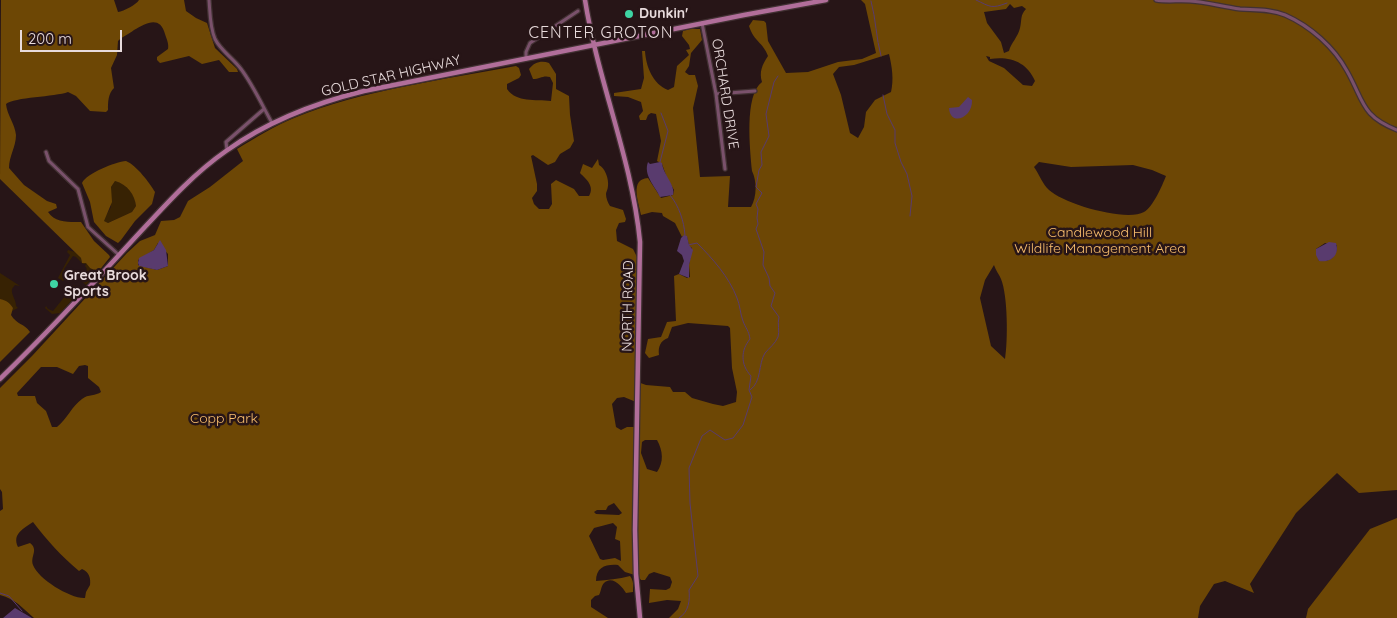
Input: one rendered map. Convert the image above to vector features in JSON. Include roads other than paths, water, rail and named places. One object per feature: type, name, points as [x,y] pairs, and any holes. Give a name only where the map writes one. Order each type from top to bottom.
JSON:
[{"type":"main road","name":"GOLD STAR HIGHWAY","points":[[0,379],[44,336],[186,184],[227,150],[272,123],[307,108],[345,96],[595,44],[826,0]]},
{"type":"main road","name":"NORTH ROAD","points":[[587,1],[595,44],[634,198],[640,242],[636,525],[636,574],[640,618]]},
{"type":"street","points":[[209,0],[215,39],[246,76],[272,123]]},
{"type":"street","points":[[1156,0],[1198,1],[1235,8],[1273,12],[1286,16],[1314,32],[1326,43],[1347,71],[1367,110],[1380,122],[1397,130]]},
{"type":"street","points":[[526,59],[526,52],[530,43],[578,11]]},
{"type":"street","name":"ORCHARD DRIVE","points":[[702,24],[716,94],[725,168]]},
{"type":"street","points":[[716,94],[755,91]]},
{"type":"street","points":[[227,150],[226,142],[264,109]]},
{"type":"street","points":[[46,152],[49,161],[78,189],[88,227],[119,255]]},
{"type":"waterway","points":[[976,0],[991,6],[1007,3]]},
{"type":"waterway","points":[[871,1],[881,56]]},
{"type":"waterway","points":[[750,390],[754,387],[758,378],[765,353],[779,335],[779,317],[771,306],[775,293],[770,286],[769,278],[763,265],[764,252],[756,229],[758,224],[756,204],[762,193],[756,187],[759,170],[762,165],[761,152],[769,136],[766,114],[774,82],[778,76]]},
{"type":"waterway","points":[[883,95],[887,114],[895,130],[895,143],[907,174],[912,196],[910,216]]},
{"type":"waterway","points":[[660,162],[668,131],[661,113]]},
{"type":"waterway","points":[[670,195],[681,214],[685,235]]},
{"type":"waterway","points":[[679,618],[687,609],[689,590],[698,576],[690,503],[689,468],[702,436],[710,430],[725,440],[733,438],[743,425],[752,397],[749,390],[751,376],[743,362],[743,352],[750,339],[734,290],[709,255],[697,243],[688,245]]},
{"type":"waterway","points":[[0,593],[9,596],[22,611]]},
{"type":"place","name":"Dunkin'","points":[[629,14]]},
{"type":"place","name":"Great Brook Sports","points":[[54,284]]},
{"type":"district","name":"CENTER GROTON","points":[[601,33]]},
{"type":"park label","name":"Candlewood Hill Wildlife Management Area","points":[[1100,242]]},
{"type":"park label","name":"Copp Park","points":[[224,419]]}]
